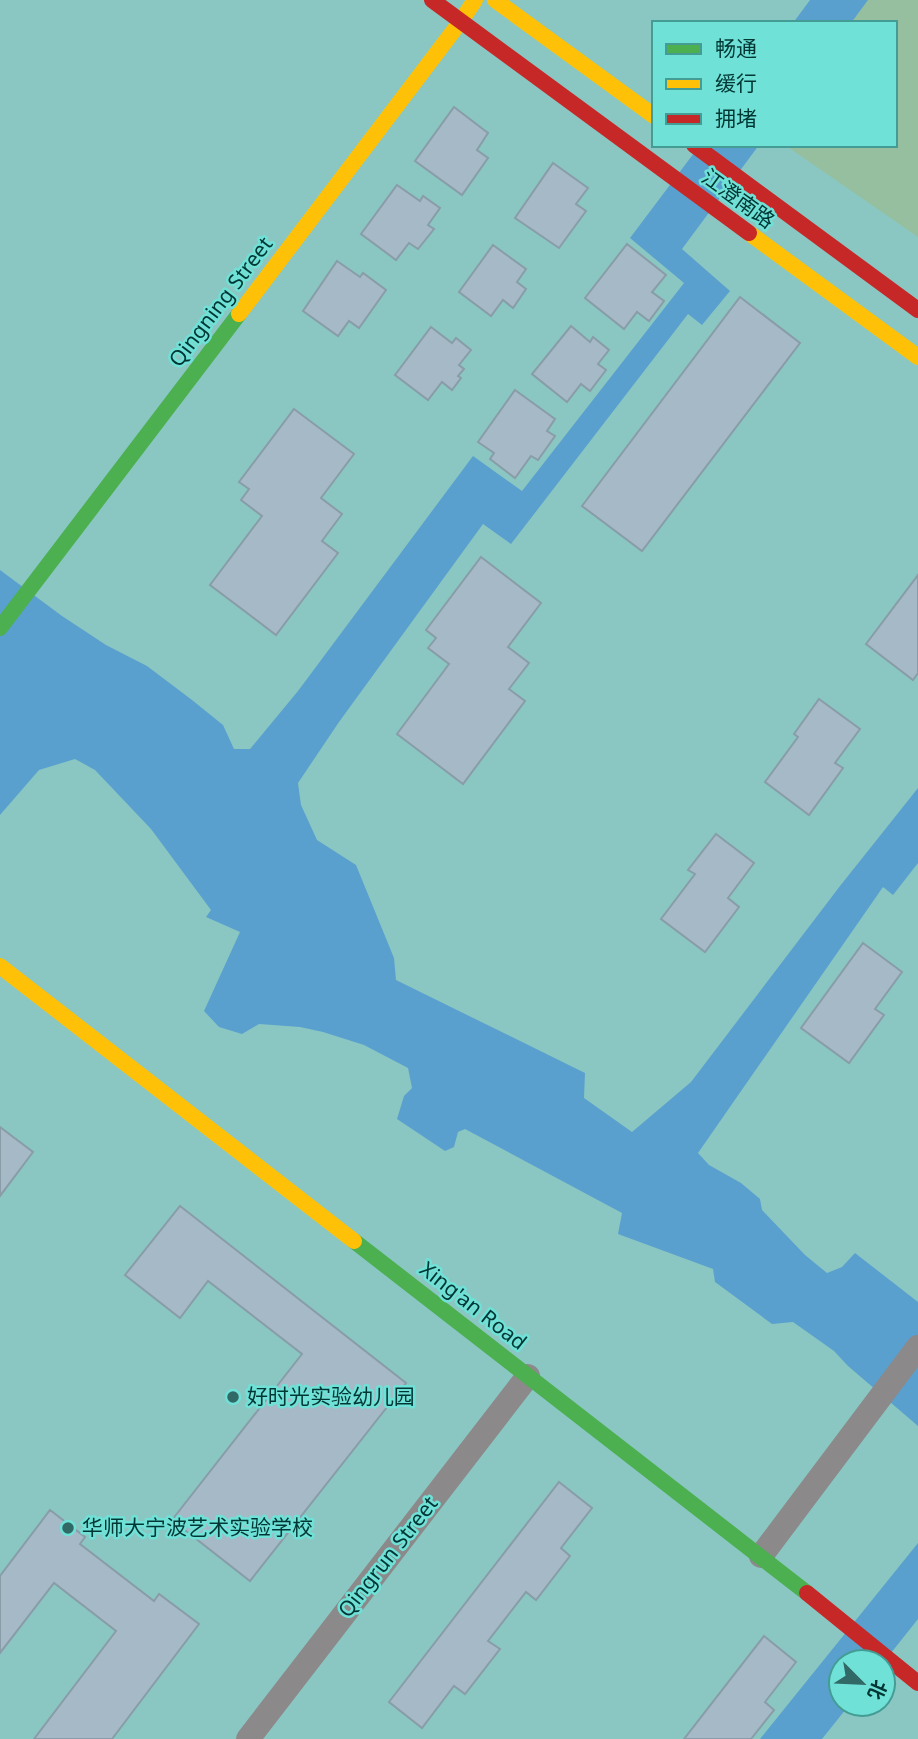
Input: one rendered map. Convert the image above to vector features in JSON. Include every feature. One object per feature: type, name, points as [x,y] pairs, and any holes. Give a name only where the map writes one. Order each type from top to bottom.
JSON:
[{"type":"street","name":"江澄南路","points":[[432,0],[918,357]]},
{"type":"street","name":"Qingning Street","points":[[0,628],[475,0]]},
{"type":"street","points":[[495,0],[652,115]]},
{"type":"street","name":"江澄南路","points":[[697,147],[918,310]]},
{"type":"street","name":"Xing'an Road","points":[[0,966],[761,1556],[918,1683]]},
{"type":"street","points":[[761,1556],[918,1346]]},
{"type":"street","name":"Qingrun Street","points":[[248,1739],[528,1376]]},
{"type":"green space","points":[[847,0],[918,0],[918,237],[788,147],[897,147],[897,21],[833,21]]},
{"type":"water","points":[[810,0],[868,0],[852,21],[794,21]]},
{"type":"water","points":[[698,147],[758,147],[682,249],[730,291],[702,325],[688,314],[511,544],[483,524],[298,783],[301,805],[317,840],[356,865],[394,958],[396,980],[585,1073],[584,1098],[632,1132],[691,1082],[918,788],[918,863],[893,895],[883,887],[698,1153],[709,1165],[741,1183],[760,1199],[762,1210],[805,1255],[827,1273],[842,1267],[855,1253],[918,1302],[918,1426],[834,1351],[793,1322],[772,1324],[715,1282],[713,1269],[618,1234],[622,1213],[465,1129],[458,1132],[454,1147],[445,1151],[397,1119],[404,1096],[412,1088],[408,1068],[364,1045],[300,1027],[259,1024],[242,1034],[219,1027],[204,1011],[240,932],[206,917],[211,910],[151,829],[95,770],[75,759],[39,770],[0,815],[0,570],[62,616],[106,645],[147,666],[192,700],[223,725],[234,749],[250,749],[298,691],[473,456],[522,491],[684,283],[630,238]]},
{"type":"water","points":[[918,1543],[918,1619],[895,1648],[833,1648]]},
{"type":"water","points":[[827,1656],[827,1718],[839,1718],[822,1739],[760,1739]]},
{"type":"building","points":[[454,107],[488,133],[477,150],[488,158],[462,195],[415,161]]},
{"type":"building","points":[[553,163],[588,188],[576,204],[586,211],[559,248],[515,218]]},
{"type":"building","points":[[397,185],[420,201],[423,196],[440,208],[428,225],[434,229],[418,249],[409,243],[396,260],[361,234]]},
{"type":"building","points":[[627,244],[666,275],[652,292],[664,301],[649,321],[637,312],[624,329],[585,298]]},
{"type":"building","points":[[493,245],[526,269],[517,282],[526,289],[513,308],[503,300],[491,316],[459,292]]},
{"type":"building","points":[[337,261],[360,277],[363,273],[386,290],[359,328],[349,321],[338,336],[303,311]]},
{"type":"building","points":[[740,297],[800,343],[642,551],[582,506]]},
{"type":"building","points":[[571,326],[590,342],[593,337],[609,350],[598,364],[606,370],[590,391],[581,384],[567,402],[532,374]]},
{"type":"building","points":[[431,327],[452,343],[456,338],[471,350],[459,365],[464,369],[452,390],[442,382],[428,400],[395,375]]},
{"type":"building","points":[[515,390],[555,419],[547,431],[555,436],[538,460],[531,456],[515,478],[490,459],[494,453],[478,442]]},
{"type":"building","points":[[294,409],[354,454],[321,498],[342,514],[322,541],[338,553],[276,635],[210,585],[262,516],[241,500],[249,489],[239,482]]},
{"type":"building","points":[[481,557],[541,603],[508,647],[529,663],[509,689],[525,701],[463,784],[397,734],[449,664],[428,648],[436,638],[426,630]]},
{"type":"building","points":[[918,575],[918,673],[913,680],[866,644]]},
{"type":"building","points":[[819,699],[860,729],[835,763],[843,768],[809,815],[765,782],[798,737],[794,734]]},
{"type":"building","points":[[716,834],[754,863],[728,898],[739,907],[705,952],[661,919],[695,874],[688,870]]},
{"type":"building","points":[[863,943],[902,972],[875,1009],[884,1015],[849,1063],[801,1028]]},
{"type":"building","points":[[0,1127],[33,1152],[0,1196]]},
{"type":"building","points":[[180,1206],[406,1383],[250,1581],[172,1520],[302,1354],[208,1281],[180,1318],[125,1275]]},
{"type":"building","points":[[559,1482],[592,1508],[561,1548],[570,1556],[536,1600],[526,1592],[488,1641],[500,1649],[465,1694],[454,1686],[422,1728],[389,1702]]},
{"type":"building","points":[[50,1510],[85,1537],[80,1544],[154,1601],[159,1594],[199,1624],[112,1739],[34,1739],[116,1631],[54,1583],[0,1653],[0,1576]]},
{"type":"building","points":[[764,1636],[796,1662],[765,1702],[774,1710],[751,1739],[684,1739]]},
{"type":"traffic: fast","points":[[0,628],[239,314]]},
{"type":"traffic: fast","points":[[354,1241],[807,1593]]},
{"type":"traffic: slow","points":[[239,314],[475,0]]},
{"type":"traffic: slow","points":[[495,0],[652,115]]},
{"type":"traffic: slow","points":[[749,233],[918,357]]},
{"type":"traffic: slow","points":[[0,966],[354,1241]]},
{"type":"traffic: jam","points":[[432,0],[749,233]]},
{"type":"traffic: jam","points":[[697,147],[918,310]]},
{"type":"traffic: jam","points":[[807,1593],[918,1683]]},
{"type":"place","name":"好时光实验幼儿园","points":[[233,1397]]},
{"type":"place","name":"华师大宁波艺术实验学校","points":[[68,1528]]}]
